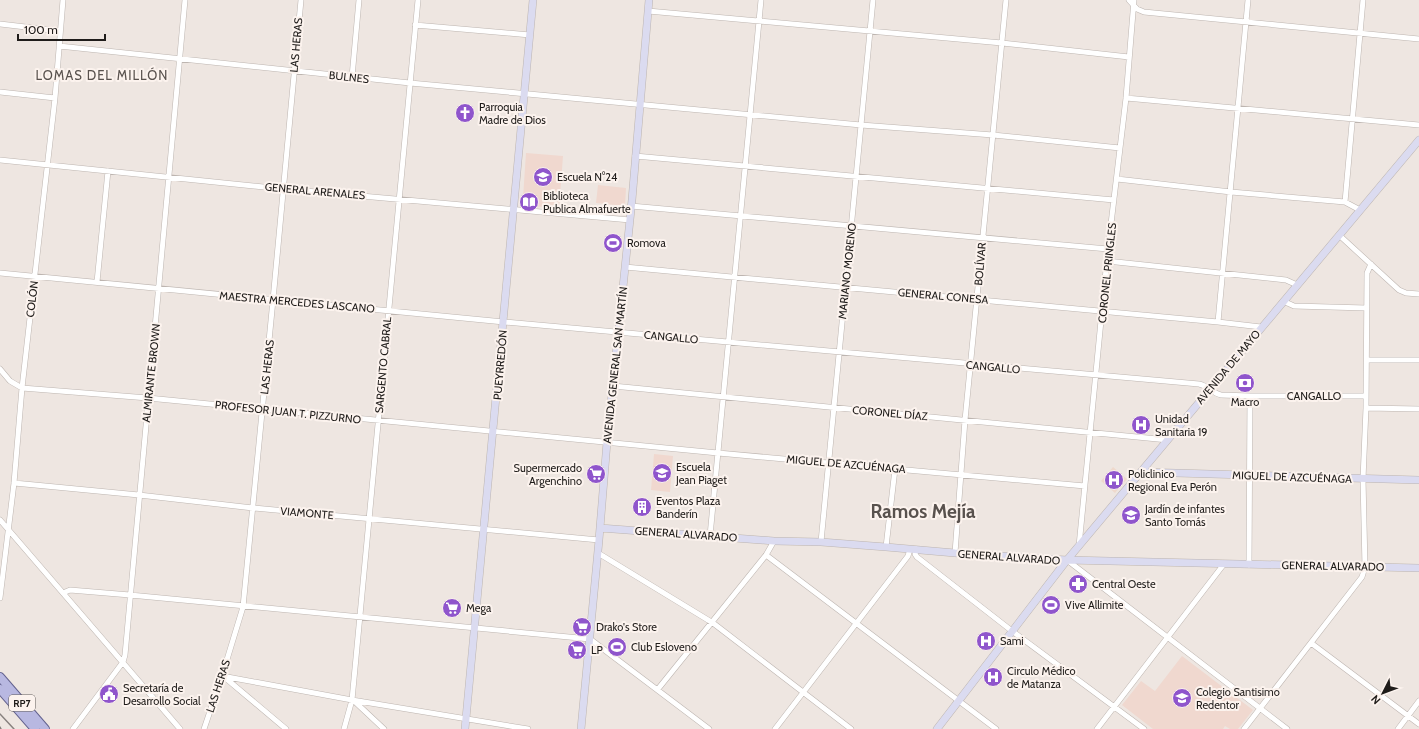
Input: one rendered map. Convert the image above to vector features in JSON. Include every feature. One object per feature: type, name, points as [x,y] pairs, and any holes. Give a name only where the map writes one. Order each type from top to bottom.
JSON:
[{"type":"main road","name":"RP7","points":[[0,677],[45,729]]},
{"type":"main road","name":"RP7","points":[[0,689],[35,729]]},
{"type":"street","name":"COLÓN","points":[[0,598],[14,483],[22,388],[55,98],[63,0]]},
{"type":"street","name":"ALMIRANTE BROWN","points":[[123,662],[185,0]]},
{"type":"street","name":"LAS HERAS","points":[[204,729],[243,607],[274,300],[301,0]]},
{"type":"street","points":[[352,77],[359,0]]},
{"type":"street","name":"SARGENTO CABRAL","points":[[344,729],[352,700],[418,0]]},
{"type":"street","name":"PUEYRREDÓN","points":[[465,729],[534,0]]},
{"type":"street","name":"AVENIDA GENERAL SAN MARTÍN","points":[[581,729],[607,442],[630,220],[649,0]]},
{"type":"street","points":[[710,536],[761,0]]},
{"type":"street","name":"MARIANO MORENO","points":[[821,542],[873,0]]},
{"type":"street","name":"BOLÍVAR","points":[[955,553],[965,420],[983,237],[986,188],[993,135],[1006,0]]},
{"type":"street","points":[[1218,322],[1248,0]]},
{"type":"street","points":[[1345,202],[1364,0]]},
{"type":"street","points":[[1132,1],[1137,9],[1144,12],[1419,39]]},
{"type":"street","name":"CORONEL PRINGLES","points":[[1079,546],[1097,376],[1108,249],[1126,98],[1132,1]]},
{"type":"street","points":[[648,11],[1002,43],[1129,57]]},
{"type":"street","points":[[0,24],[60,31]]},
{"type":"street","points":[[415,25],[530,34]]},
{"type":"street","name":"BULNES","points":[[59,46],[294,72],[861,125],[993,135],[1120,148]]},
{"type":"street","points":[[0,92],[55,98]]},
{"type":"street","points":[[1126,98],[1419,125]]},
{"type":"street","name":"AVENIDA DE MAYO","points":[[937,729],[1067,560],[1419,140]]},
{"type":"street","points":[[635,156],[1114,200]]},
{"type":"street","name":"GENERAL ARENALES","points":[[0,160],[284,189],[630,220]]},
{"type":"street","points":[[97,282],[108,171]]},
{"type":"street","points":[[1117,179],[1231,192],[1345,202],[1360,210]]},
{"type":"street","points":[[631,206],[1108,249]]},
{"type":"street","points":[[1339,235],[1399,290],[1406,293],[1419,294]]},
{"type":"street","points":[[1107,262],[1222,272],[1286,280],[1297,285]]},
{"type":"street","points":[[1244,729],[1362,577],[1365,567],[1364,479],[1367,360],[1366,308],[1367,273],[1371,264]]},
{"type":"street","name":"GENERAL CONESA","points":[[625,267],[977,299],[1261,327]]},
{"type":"street","name":"MAESTRA MERCEDES LASCANO","points":[[0,272],[159,289],[618,332]]},
{"type":"street","points":[[1283,301],[1294,306],[1366,308]]},
{"type":"street","name":"CANGALLO","points":[[618,332],[971,365],[1199,384],[1204,385],[1216,394],[1221,395],[1366,396]]},
{"type":"street","points":[[1367,360],[1419,360]]},
{"type":"street","points":[[0,369],[10,380],[22,388]]},
{"type":"street","name":"CORONEL DÍAZ","points":[[613,386],[1168,440]]},
{"type":"street","name":"PROFESOR JUAN T. PIZZURNO","points":[[22,388],[148,398],[607,442]]},
{"type":"street","points":[[1249,565],[1250,396]]},
{"type":"street","points":[[1366,408],[1419,409]]},
{"type":"street","name":"MIGUEL DE AZCUÉNAGA","points":[[607,442],[718,454],[828,462],[1085,486]]},
{"type":"street","points":[[886,547],[895,469]]},
{"type":"street","name":"MIGUEL DE AZCUÉNAGA","points":[[1141,472],[1419,480]]},
{"type":"street","name":"VIAMONTE","points":[[14,483],[252,508],[599,540]]},
{"type":"street","points":[[0,520],[180,729]]},
{"type":"street","name":"GENERAL ALVARADO","points":[[600,528],[1067,560],[1419,568]]},
{"type":"street","points":[[658,689],[713,623],[766,555],[774,541]]},
{"type":"street","points":[[775,729],[913,549]]},
{"type":"street","points":[[913,549],[917,557],[1012,631],[1144,729]]},
{"type":"street","points":[[598,553],[713,623],[852,729]]},
{"type":"street","points":[[766,555],[996,729]]},
{"type":"street","points":[[1067,560],[1287,729]]},
{"type":"street","points":[[1097,729],[1224,564]]},
{"type":"street","points":[[63,593],[70,590],[130,595],[590,639],[709,729]]},
{"type":"street","points":[[1311,643],[1419,724]]},
{"type":"street","points":[[73,729],[123,662]]},
{"type":"street","points":[[222,676],[352,700],[528,729]]},
{"type":"street","points":[[222,676],[286,729]]},
{"type":"street","points":[[352,700],[384,729]]},
{"type":"street","points":[[1398,729],[1419,701]]},
{"type":"shaded area","name":"Escuela N°24","points":[[526,153],[563,156],[559,209],[535,206],[535,198],[523,198]]},
{"type":"shaded area","points":[[598,185],[626,188],[625,206],[596,203]]},
{"type":"shaded area","name":"Escuela Jean Piaget","points":[[654,454],[673,456],[670,492],[651,490]]},
{"type":"shaded area","name":"Policlinico Regional Eva Perón","points":[[1113,467],[1127,479],[1115,493],[1101,481]]},
{"type":"shaded area","name":"Colegio Santisimo Redentor","points":[[1182,656],[1253,710],[1238,729],[1230,729],[1225,726],[1223,729],[1153,729],[1122,705],[1141,681],[1155,691]]},
{"type":"railway","points":[[0,714],[14,729]]},
{"type":"place","name":"Parroquia Madre de Dios","points":[[465,113]]},
{"type":"place","name":"Escuela N°24","points":[[543,177]]},
{"type":"place","name":"Biblioteca Publica Almafuerte","points":[[529,202]]},
{"type":"place","name":"Romova","points":[[613,243]]},
{"type":"place","name":"Macro","points":[[1245,383]]},
{"type":"place","name":"Unidad Sanitaria 19","points":[[1141,425]]},
{"type":"place","name":"Escuela Jean Piaget","points":[[662,473]]},
{"type":"place","name":"Supermercado Argenchino","points":[[596,474]]},
{"type":"place","name":"Policlinico Regional Eva Perón","points":[[1114,480]]},
{"type":"place","name":"Eventos Plaza Banderín","points":[[642,507]]},
{"type":"place","name":"Jardín de infantes Santo Tomás","points":[[1131,515]]},
{"type":"place","name":"Central Oeste","points":[[1078,584]]},
{"type":"place","name":"Vive Allimite","points":[[1051,605]]},
{"type":"place","name":"Mega","points":[[452,608]]},
{"type":"place","name":"Drako's Store","points":[[582,627]]},
{"type":"place","name":"Sami","points":[[986,641]]},
{"type":"place","name":"Club Esloveno","points":[[617,647]]},
{"type":"place","name":"LP","points":[[577,650]]},
{"type":"place","name":"Circulo Médico de Matanza","points":[[993,677]]},
{"type":"place","name":"Secretaría de Desarrollo Social","points":[[109,694]]},
{"type":"place","name":"Colegio Santisimo Redentor","points":[[1182,698]]},
{"type":"district","name":"LOMAS DEL MILLÓN","points":[[102,75]]},
{"type":"district","name":"Ramos Mejía","points":[[923,511]]}]
